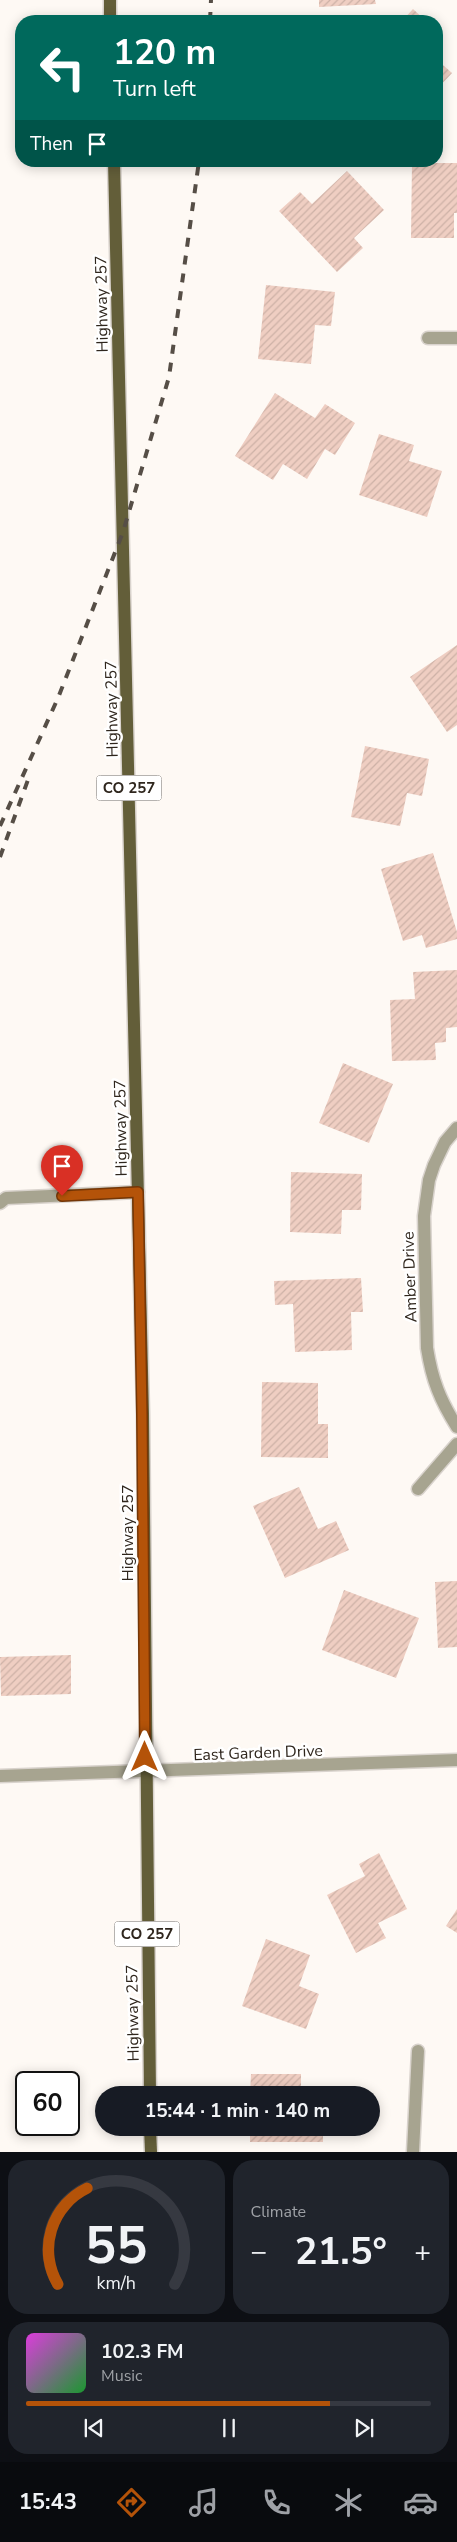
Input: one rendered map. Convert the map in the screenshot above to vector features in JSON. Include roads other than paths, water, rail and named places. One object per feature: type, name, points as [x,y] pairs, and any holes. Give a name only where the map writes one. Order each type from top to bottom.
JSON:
[{"type":"main road","points":[[110,0],[110,15]]},
{"type":"main road","name":"Highway 257","points":[[114,167],[143,1424],[145,1772],[150,2086]]},
{"type":"main road","points":[[150,2136],[151,2152]]},
{"type":"street","points":[[428,338],[457,338]]},
{"type":"street","name":"Amber Drive","points":[[457,1128],[445,1142],[434,1165],[429,1180],[424,1216],[427,1348],[430,1367],[440,1401],[457,1427]]},
{"type":"street","points":[[0,1203],[6,1198],[138,1192]]},
{"type":"street","points":[[418,1490],[457,1444]]},
{"type":"street","name":"East Garden Drive","points":[[0,1776],[457,1760]]},
{"type":"street","points":[[413,2152],[418,2051]]},
{"type":"railway","points":[[210,15],[211,0]]},
{"type":"railway","points":[[0,826],[58,698],[123,532],[169,377],[198,167]]},
{"type":"railway","points":[[0,857],[29,777]]}]
